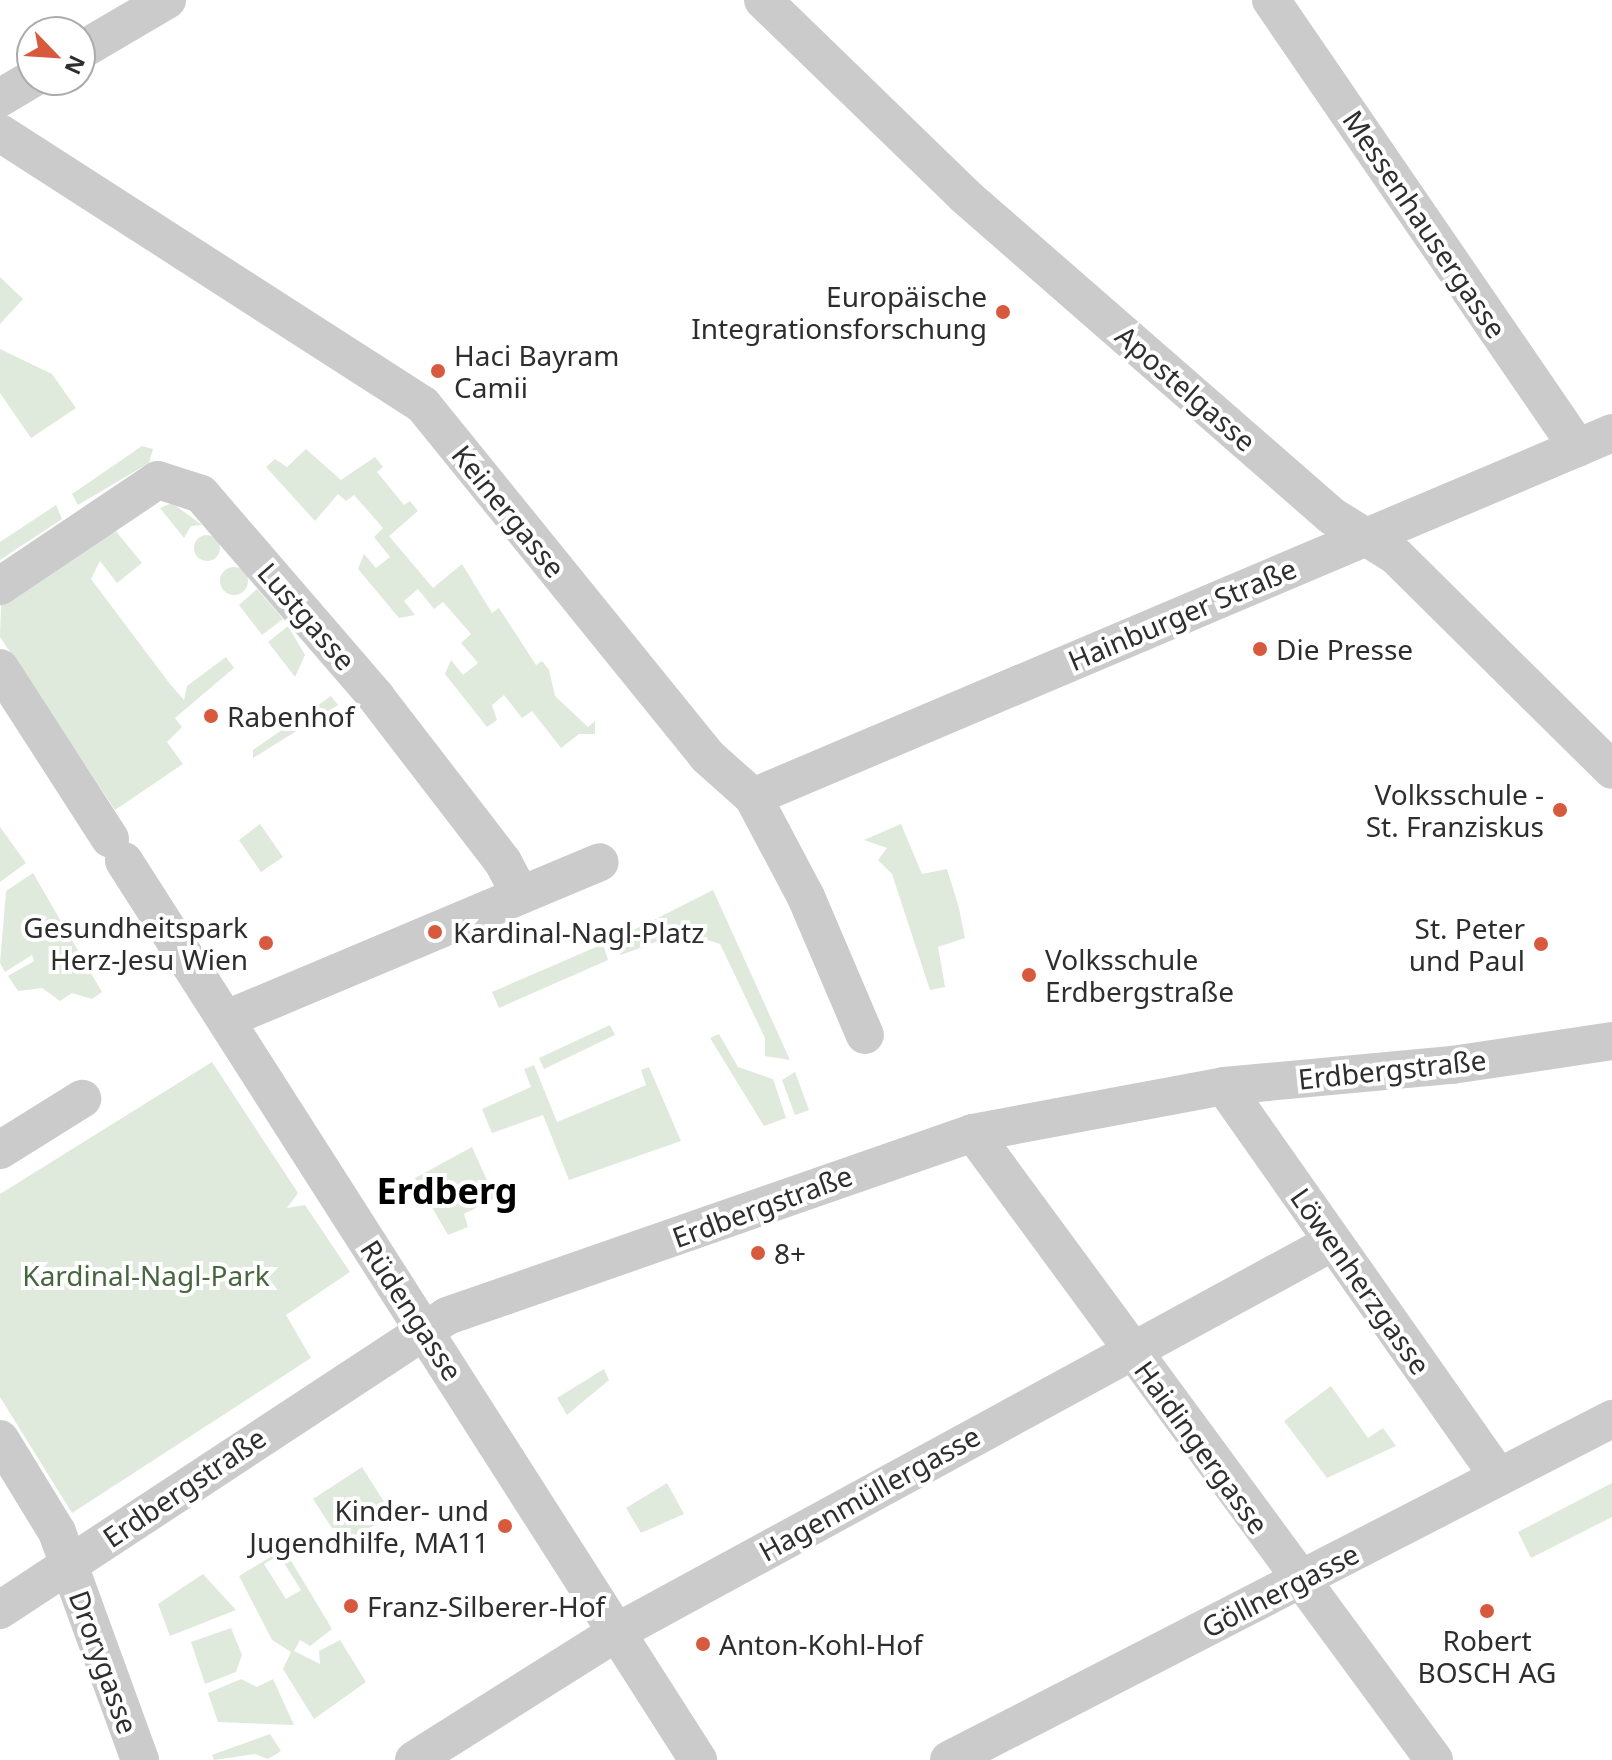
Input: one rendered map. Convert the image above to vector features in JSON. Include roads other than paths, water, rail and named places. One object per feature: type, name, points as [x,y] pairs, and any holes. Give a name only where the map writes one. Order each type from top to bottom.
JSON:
[{"type":"street","points":[[96,42],[167,0]]},
{"type":"street","name":"Apostelgasse","points":[[763,0],[965,196],[1332,516],[1396,556],[1612,770]]},
{"type":"street","name":"Messenhausergasse","points":[[1271,0],[1595,440]]},
{"type":"street","name":"Keinergasse","points":[[0,133],[423,405],[707,756],[753,797],[806,897],[865,1035]]},
{"type":"street","name":"Hainburger Straße","points":[[753,797],[1595,440]]},
{"type":"street","name":"Lustgasse","points":[[0,586],[158,480],[201,494],[337,650],[503,862],[520,894]]},
{"type":"street","name":"Rüdengasse","points":[[0,668],[229,1018],[698,1760]]},
{"type":"street","points":[[229,1018],[600,862]]},
{"type":"street","name":"Erdbergstraße","points":[[0,1610],[423,1326],[973,1133],[1224,1086],[1452,1065],[1612,1041]]},
{"type":"street","name":"Löwenherzgasse","points":[[1224,1086],[1499,1477]]},
{"type":"street","points":[[0,1150],[82,1099]]},
{"type":"street","name":"Haidingergasse","points":[[973,1133],[1434,1760]]},
{"type":"street","name":"Hagenmüllergasse","points":[[414,1760],[617,1632],[1129,1348],[1154,1343],[1333,1242]]},
{"type":"street","name":"Göllnergasse","points":[[949,1760],[1612,1419]]},
{"type":"street","points":[[0,1439],[69,1564]]},
{"type":"street","name":"Drorygasse","points":[[69,1564],[140,1760]]},
{"type":"place","name":"Europäische Integrationsforschung","points":[[1003,312]]},
{"type":"place","name":"Haci Bayram Camii","points":[[438,371]]},
{"type":"place","name":"Die Presse","points":[[1260,649]]},
{"type":"place","name":"Rabenhof","points":[[211,716]]},
{"type":"place","name":"Volksschule - St. Franziskus","points":[[1560,810]]},
{"type":"place","name":"Kardinal-Nagl-Platz","points":[[435,932]]},
{"type":"place","name":"Gesundheitspark Herz-Jesu Wien","points":[[266,943]]},
{"type":"place","name":"St. Peter und Paul","points":[[1541,944]]},
{"type":"place","name":"Volksschule Erdbergstraße","points":[[1029,975]]},
{"type":"place","name":"8+","points":[[758,1253]]},
{"type":"place","name":"Kinder- und Jugendhilfe, MA11","points":[[505,1526]]},
{"type":"place","name":"Franz-Silberer-Hof","points":[[351,1606]]},
{"type":"place","name":"Robert BOSCH AG","points":[[1487,1611]]},
{"type":"place","name":"Anton-Kohl-Hof","points":[[703,1644]]},
{"type":"district","name":"Erdberg","points":[[447,1191]]},
{"type":"park label","name":"Kardinal-Nagl-Park","points":[[146,1275]]}]
